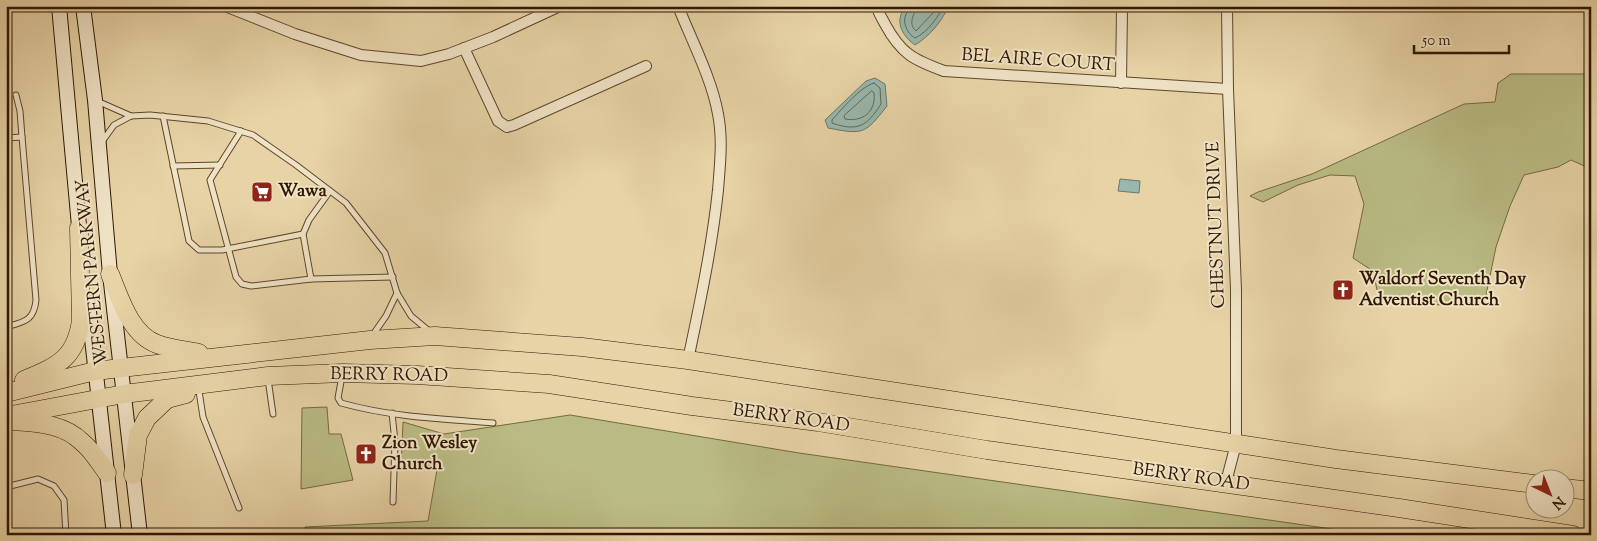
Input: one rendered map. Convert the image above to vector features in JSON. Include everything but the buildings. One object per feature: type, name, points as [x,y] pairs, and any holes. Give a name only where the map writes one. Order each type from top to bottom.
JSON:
[{"type":"highway","points":[[6,388],[52,368],[62,361],[76,344],[81,320],[79,228]]},
{"type":"highway","points":[[110,274],[125,309],[138,331],[146,339],[168,347],[217,356]]},
{"type":"highway","name":"BERRY ROAD","points":[[6,393],[95,371],[370,340],[435,336],[582,347],[688,360],[1336,459],[1524,483]]},
{"type":"highway","name":"BERRY ROAD","points":[[6,416],[124,394],[268,376],[343,373],[417,375],[549,384],[692,406],[818,422],[988,450],[1226,482],[1573,535]]},
{"type":"highway","points":[[133,475],[138,435],[147,418],[167,399],[238,379]]},
{"type":"highway","points":[[6,420],[45,424],[72,434],[82,441],[107,473]]},
{"type":"highway","points":[[1574,489],[1591,491]]},
{"type":"main road","name":"WESTERN PARKWAY","points":[[58,6],[79,228],[114,535]]},
{"type":"main road","name":"WESTERN PARKWAY","points":[[83,6],[95,100],[110,274],[140,535]]},
{"type":"street","points":[[225,6],[295,34],[361,55],[421,61],[449,54],[493,37],[558,7]]},
{"type":"street","points":[[678,6],[710,86],[718,113],[721,138],[715,217],[704,285],[688,360]]},
{"type":"street","name":"BEL AIRE COURT","points":[[877,6],[891,36],[902,50],[913,58],[944,71],[1228,89]]},
{"type":"street","name":"CHESTNUT DRIVE","points":[[1226,482],[1236,444],[1236,290],[1228,89],[1227,6]]},
{"type":"street","points":[[1121,83],[1122,8]]},
{"type":"street","points":[[464,48],[498,121],[507,127],[646,66]]},
{"type":"lane","points":[[6,327],[23,323],[30,317],[35,308],[36,300],[20,111],[16,95]]},
{"type":"lane","points":[[95,100],[131,116],[163,116],[208,121],[241,131],[253,135],[296,164],[346,203],[385,253],[397,294],[411,316],[435,336]]},
{"type":"lane","points":[[99,146],[114,125],[131,116]]},
{"type":"lane","points":[[163,116],[188,241],[199,250],[230,248],[303,234]]},
{"type":"lane","points":[[241,131],[210,180],[230,248],[236,278],[242,284],[250,286],[311,279],[393,277]]},
{"type":"lane","points":[[6,138],[22,137]]},
{"type":"lane","points":[[173,166],[220,164]]},
{"type":"lane","points":[[311,279],[303,234],[309,220],[330,191]]},
{"type":"lane","points":[[370,340],[386,316],[397,294]]},
{"type":"lane","points":[[343,373],[338,398],[341,403],[392,413],[493,423]]},
{"type":"lane","points":[[268,376],[273,414]]},
{"type":"lane","points":[[199,391],[203,417],[239,508]]},
{"type":"lane","points":[[392,413],[395,442],[393,502]]},
{"type":"lane","points":[[6,487],[38,479],[54,486],[64,500],[66,534]]},
{"type":"green space","points":[[1511,74],[1591,74],[1591,169],[1571,160],[1558,167],[1524,175],[1510,206],[1496,247],[1485,300],[1473,306],[1391,303],[1377,290],[1373,271],[1353,258],[1364,204],[1355,176],[1330,175],[1298,185],[1263,202],[1250,196],[1312,174],[1464,104],[1495,102],[1498,83]]},
{"type":"green space","points":[[327,407],[329,434],[341,434],[353,480],[301,489],[302,408]]},
{"type":"green space","points":[[570,415],[799,453],[1374,535],[305,535],[305,527],[428,521],[438,464],[401,469],[403,422],[444,434]]},
{"type":"water","points":[[906,6],[949,6],[935,28],[915,45],[906,37],[901,27],[900,17]]},
{"type":"water","points":[[875,78],[885,84],[887,106],[874,122],[863,130],[857,131],[828,128],[825,120],[866,81]]},
{"type":"water","points":[[1120,179],[1140,181],[1139,193],[1118,191]]},
{"type":"place","name":"Wawa","points":[[262,192]]},
{"type":"place","name":"Waldorf Seventh Day Adventist Church","points":[[1343,290]]},
{"type":"place","name":"Zion Wesley Church","points":[[366,454]]}]
